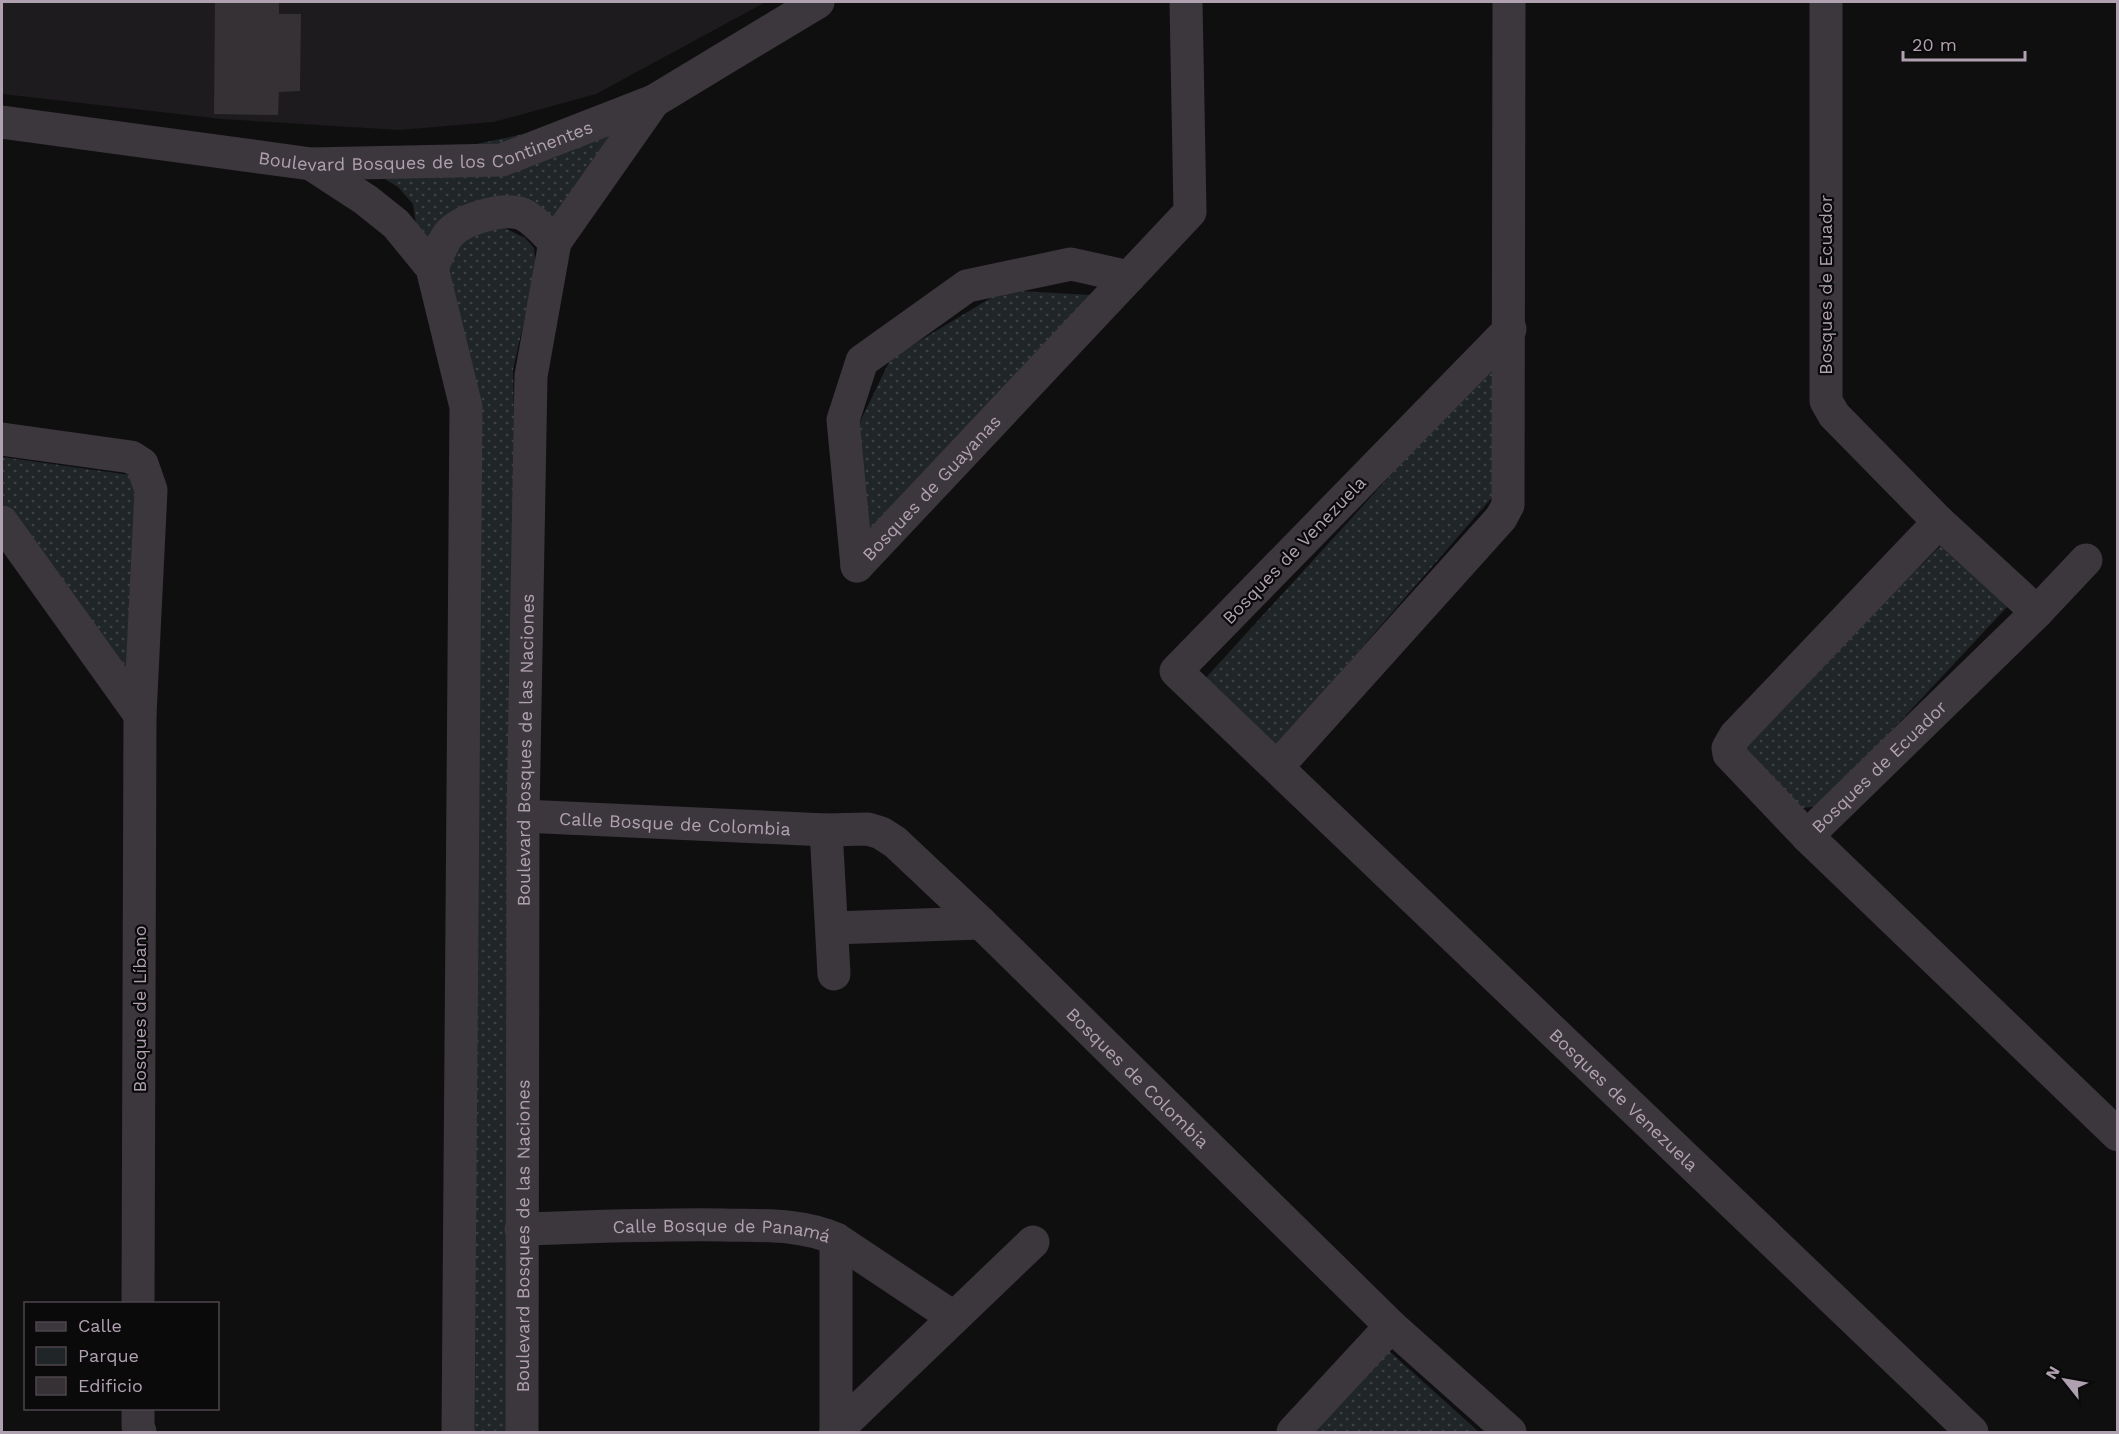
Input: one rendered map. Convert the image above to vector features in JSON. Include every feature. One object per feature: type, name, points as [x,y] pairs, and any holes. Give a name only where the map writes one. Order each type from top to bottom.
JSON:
[{"type":"street","name":"Boulevard Bosques de los Continentes","points":[[2,122],[311,164],[502,160],[654,101],[818,2]]},
{"type":"street","name":"Bosques de Guayanas","points":[[1129,277],[1071,264],[967,286],[862,361],[843,420],[857,566],[1073,336],[1129,277],[1190,212],[1186,2]]},
{"type":"street","points":[[1278,766],[1505,512],[1509,498],[1509,2]]},
{"type":"street","name":"Bosques de Ecuador","points":[[1807,836],[2037,612],[1939,522],[1834,415],[1826,401],[1826,2]]},
{"type":"street","name":"Boulevard Bosques de las Naciones","points":[[522,1432],[523,816],[531,376],[555,242],[654,101]]},
{"type":"street","points":[[311,164],[366,200],[396,224],[432,268],[466,406],[458,1432]]},
{"type":"street","points":[[432,268],[449,234],[462,224],[502,212],[519,213],[555,242]]},
{"type":"street","name":"Bosques de Venezuela","points":[[1510,329],[1176,671],[1278,766],[1972,1432]]},
{"type":"street","name":"Bosques de Líbano","points":[[2,439],[131,456],[142,464],[151,490],[140,715],[138,1302]]},
{"type":"street","points":[[2,522],[140,715]]},
{"type":"street","name":"Bosques de Ecuador","points":[[1939,522],[1730,741],[1728,748],[1732,759],[1807,836],[2118,1135]]},
{"type":"street","points":[[2037,612],[2086,560]]},
{"type":"street","name":"Calle Bosque de Colombia","points":[[523,816],[826,830],[868,829],[881,833]]},
{"type":"street","points":[[826,830],[834,974]]},
{"type":"street","name":"Bosques de Colombia","points":[[881,833],[895,842],[981,923],[1391,1326],[1510,1432]]},
{"type":"street","points":[[832,928],[981,923]]},
{"type":"street","name":"Calle Bosque de Panamá","points":[[521,1229],[676,1224],[793,1226],[818,1231],[836,1239],[836,1432]]},
{"type":"street","points":[[836,1239],[953,1317]]},
{"type":"street","points":[[836,1432],[1033,1242]]},
{"type":"street","points":[[1293,1432],[1391,1326]]},
{"type":"street","points":[[138,1410],[140,1432]]},
{"type":"shaded area","points":[[2,2],[766,2],[596,94],[494,122],[399,130],[222,119],[2,94]]},
{"type":"green space","points":[[638,94],[555,224],[540,205],[525,199],[420,254],[413,204],[398,187],[365,167],[558,127]]},
{"type":"green space","points":[[503,227],[525,238],[534,248],[536,267],[513,370],[519,661],[513,1432],[454,1432],[455,458],[446,364],[433,294],[453,248],[471,234]]},
{"type":"green space","points":[[1004,290],[1090,295],[869,532],[858,426],[891,358]]},
{"type":"green space","points":[[1493,363],[1495,494],[1274,749],[1202,682]]},
{"type":"green space","points":[[2,457],[130,475],[144,494],[131,671],[120,673],[2,514]]},
{"type":"green space","points":[[1943,543],[2001,590],[2007,607],[1821,806],[1792,809],[1740,758],[1747,742]]},
{"type":"green space","points":[[1378,1341],[1479,1432],[1295,1432]]},
{"type":"building","points":[[215,2],[279,2],[279,14],[301,14],[300,91],[279,92],[278,115],[214,114]]}]
